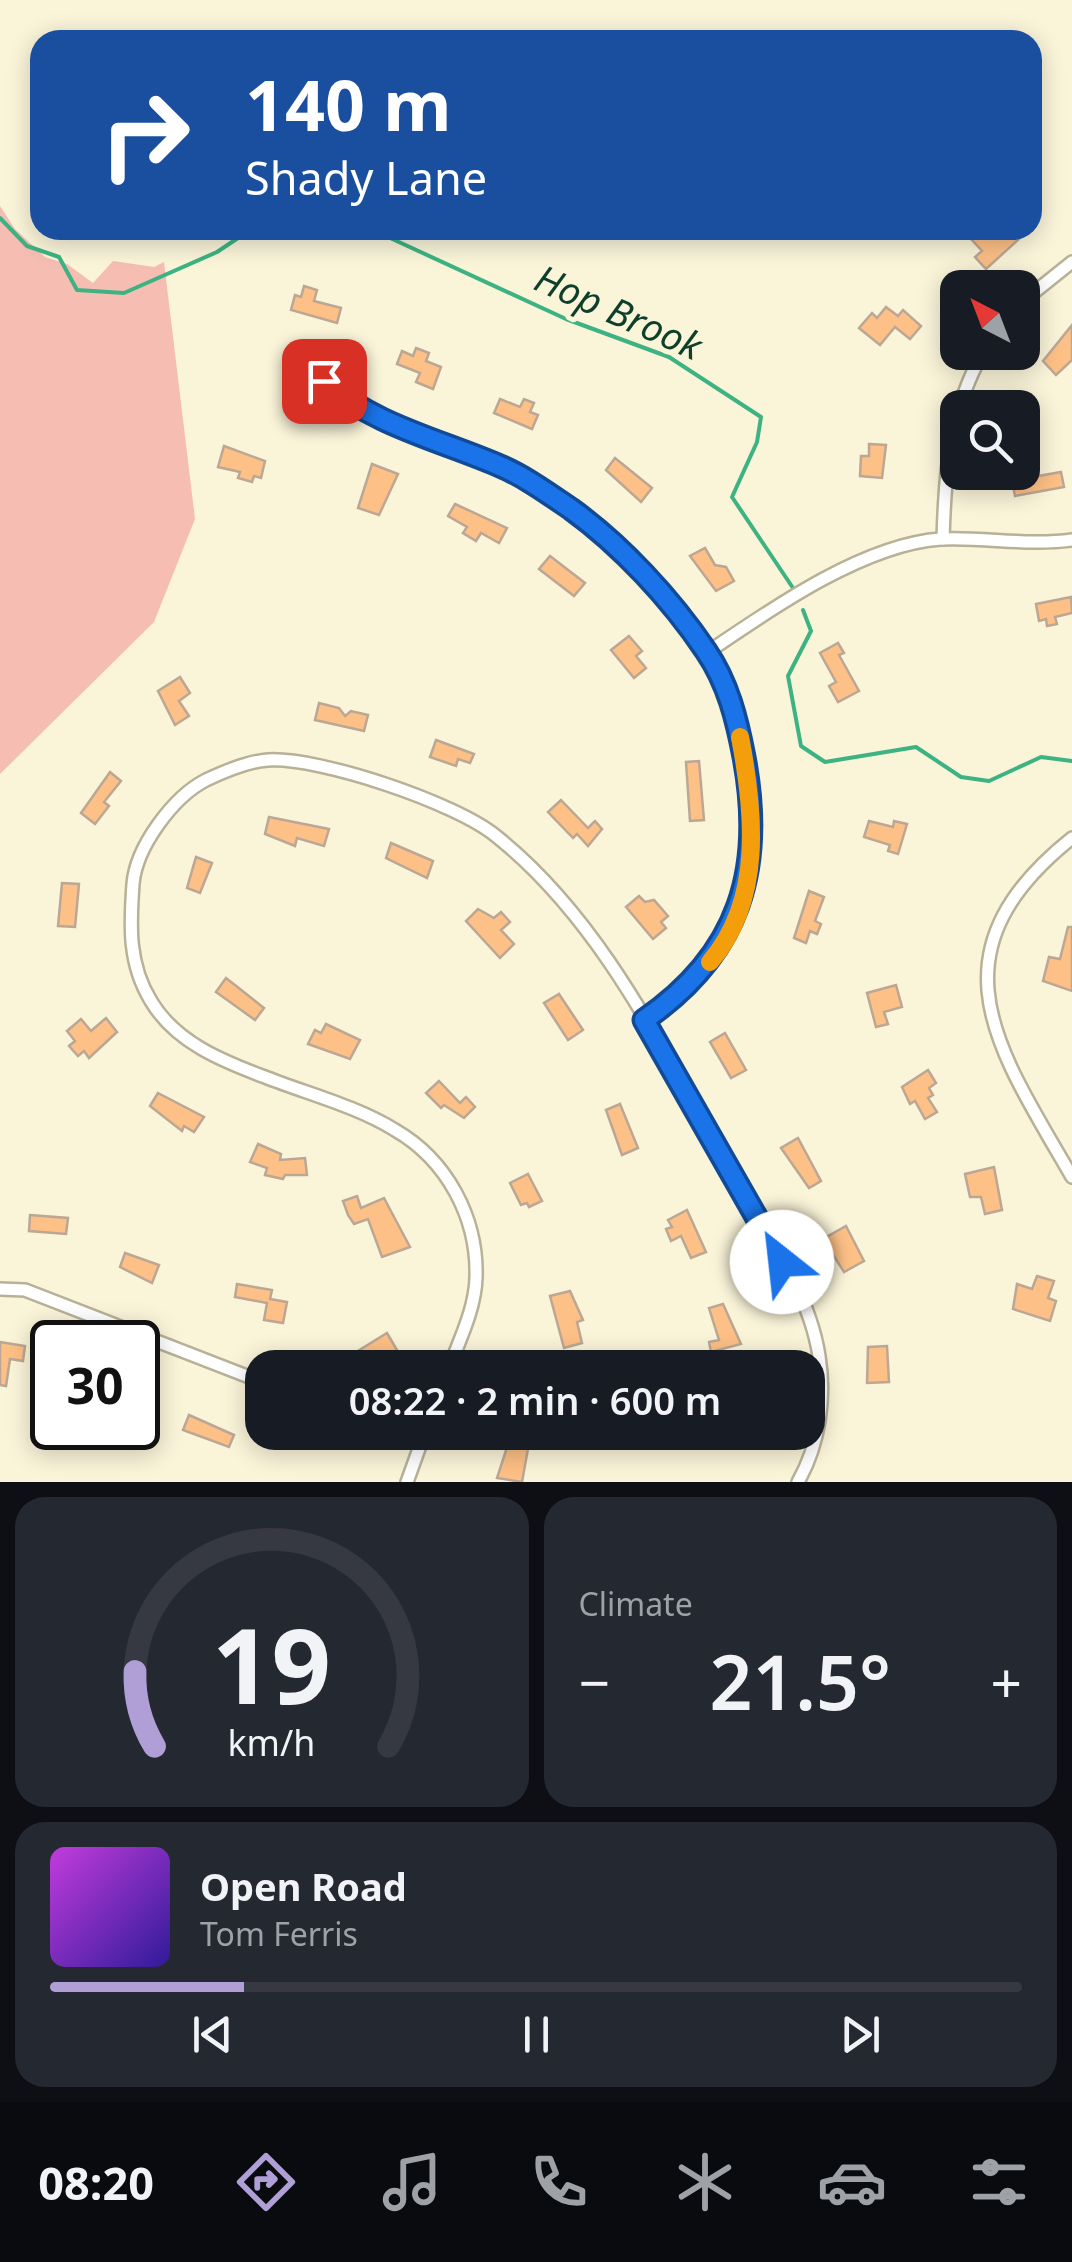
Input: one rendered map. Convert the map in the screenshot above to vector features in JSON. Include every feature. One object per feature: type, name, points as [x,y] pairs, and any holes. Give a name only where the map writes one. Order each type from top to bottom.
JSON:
[{"type":"street","points":[[1040,288],[1072,262]]},
{"type":"street","points":[[944,539],[948,447],[957,405],[974,370]]},
{"type":"street","points":[[324,381],[347,403],[505,468],[570,508],[625,558],[708,652],[735,709],[751,795],[752,853],[738,908],[717,953],[676,995],[644,1020]]},
{"type":"street","points":[[708,652],[887,550],[944,539],[1019,544],[1072,540]]},
{"type":"street","points":[[455,1350],[476,1281],[468,1220],[450,1180],[430,1156],[396,1130],[214,1058],[179,1033],[152,1004],[138,974],[130,936],[134,873],[140,852],[181,798],[204,780],[262,760],[302,761],[347,772],[492,832],[568,906],[600,948],[644,1020],[772,1244],[809,1320],[819,1356],[817,1443],[798,1482]]},
{"type":"street","points":[[1072,838],[1045,860],[1007,908],[989,944],[987,983],[990,1016],[1014,1075],[1072,1177]]},
{"type":"street","points":[[0,1289],[25,1290],[245,1375]]},
{"type":"street","points":[[407,1482],[419,1450]]},
{"type":"shaded area","points":[[0,206],[15,229],[45,257],[67,264],[93,283],[113,261],[154,267],[164,262],[195,519],[154,622],[0,774]]},
{"type":"building","points":[[972,240],[1018,240],[986,269],[975,257],[982,251]]},
{"type":"building","points":[[304,286],[317,290],[314,301],[341,308],[337,323],[291,310],[295,295],[301,297]]},
{"type":"building","points":[[886,307],[898,316],[903,310],[921,326],[910,339],[895,327],[880,345],[859,328],[872,313],[877,318]]},
{"type":"building","points":[[1072,325],[1072,360],[1056,375],[1043,361]]},
{"type":"building","points":[[416,348],[429,353],[426,361],[441,367],[433,389],[416,382],[420,373],[397,364],[402,351],[413,356]]},
{"type":"building","points":[[500,399],[520,407],[524,399],[534,403],[530,412],[538,415],[532,429],[494,413]]},
{"type":"building","points":[[869,444],[886,445],[882,478],[860,476],[861,456],[869,456]]},
{"type":"building","points":[[224,446],[265,461],[261,478],[254,476],[252,482],[238,478],[240,472],[218,467]]},
{"type":"building","points":[[615,458],[652,488],[641,502],[606,470]]},
{"type":"building","points":[[372,464],[398,474],[379,515],[358,508]]},
{"type":"building","points":[[1061,472],[1064,487],[1015,496],[1014,490],[1040,490],[1040,476]]},
{"type":"building","points":[[455,504],[507,528],[499,543],[481,533],[476,541],[463,533],[467,527],[448,516]]},
{"type":"building","points":[[705,548],[715,565],[726,567],[734,581],[716,591],[690,556]]},
{"type":"building","points":[[550,556],[585,583],[574,596],[539,569]]},
{"type":"building","points":[[1071,597],[1072,613],[1055,617],[1057,624],[1047,626],[1046,619],[1039,621],[1036,604]]},
{"type":"building","points":[[629,636],[642,651],[636,656],[646,668],[634,678],[611,650]]},
{"type":"building","points":[[838,643],[844,653],[839,655],[859,691],[838,702],[829,686],[836,682],[820,653]]},
{"type":"building","points":[[180,677],[190,693],[179,701],[189,716],[175,725],[158,691]]},
{"type":"building","points":[[319,703],[339,708],[345,716],[351,711],[368,715],[364,731],[315,720]]},
{"type":"building","points":[[436,740],[474,754],[470,763],[458,759],[456,766],[430,757]]},
{"type":"building","points":[[699,761],[704,820],[690,821],[686,762]]},
{"type":"building","points":[[110,772],[121,781],[104,802],[109,806],[95,824],[81,813]]},
{"type":"building","points":[[561,800],[588,828],[595,821],[602,829],[588,846],[577,834],[573,838],[548,812]]},
{"type":"building","points":[[269,817],[329,829],[324,846],[297,838],[295,846],[265,834]]},
{"type":"building","points":[[869,821],[893,827],[894,821],[907,824],[898,854],[888,851],[890,845],[864,837]]},
{"type":"building","points":[[391,843],[433,861],[427,878],[386,858]]},
{"type":"building","points":[[196,857],[212,863],[200,893],[187,888]]},
{"type":"building","points":[[62,883],[79,884],[75,927],[58,926]]},
{"type":"building","points":[[809,891],[824,897],[815,921],[821,924],[817,934],[810,931],[806,943],[794,938]]},
{"type":"building","points":[[639,896],[645,902],[654,900],[668,916],[661,922],[666,928],[653,939],[626,907]]},
{"type":"building","points":[[478,909],[494,918],[501,912],[510,922],[501,930],[514,944],[500,958],[466,921]]},
{"type":"building","points":[[1068,927],[1072,927],[1072,991],[1043,981],[1049,957],[1060,959]]},
{"type":"building","points":[[226,978],[264,1008],[255,1020],[216,992]]},
{"type":"building","points":[[896,985],[902,1007],[884,1012],[888,1024],[876,1027],[867,993]]},
{"type":"building","points":[[559,994],[583,1030],[568,1040],[544,1003]]},
{"type":"building","points":[[106,1018],[117,1032],[89,1058],[84,1051],[78,1056],[69,1046],[75,1041],[67,1031],[81,1019],[91,1031]]},
{"type":"building","points":[[326,1024],[360,1040],[350,1059],[308,1044],[315,1030],[321,1033]]},
{"type":"building","points":[[725,1033],[746,1070],[731,1078],[710,1042]]},
{"type":"building","points":[[928,1070],[936,1083],[929,1088],[933,1095],[928,1098],[937,1112],[925,1119],[915,1101],[910,1104],[902,1087]]},
{"type":"building","points":[[439,1081],[460,1103],[466,1097],[475,1107],[464,1118],[444,1105],[441,1108],[426,1093]]},
{"type":"building","points":[[158,1093],[204,1117],[194,1132],[184,1126],[182,1131],[150,1106]]},
{"type":"building","points":[[620,1104],[638,1148],[622,1155],[606,1110]]},
{"type":"building","points":[[798,1138],[821,1181],[809,1188],[781,1148]]},
{"type":"building","points":[[258,1144],[281,1154],[280,1160],[305,1158],[307,1175],[285,1175],[283,1179],[265,1175],[267,1168],[250,1162]]},
{"type":"building","points":[[994,1167],[1002,1210],[985,1214],[981,1197],[970,1197],[965,1174]]},
{"type":"building","points":[[528,1174],[542,1201],[529,1207],[527,1203],[521,1205],[510,1183]]},
{"type":"building","points":[[357,1196],[361,1208],[384,1198],[410,1247],[382,1257],[368,1219],[354,1224],[348,1215],[343,1201]]},
{"type":"building","points":[[687,1210],[706,1252],[691,1258],[681,1236],[671,1241],[666,1229],[672,1227],[668,1220]]},
{"type":"building","points":[[30,1215],[68,1218],[66,1234],[29,1231]]},
{"type":"building","points":[[846,1226],[864,1261],[844,1272],[823,1239]]},
{"type":"building","points":[[125,1253],[159,1265],[152,1283],[120,1267]]},
{"type":"building","points":[[1037,1276],[1054,1281],[1048,1298],[1056,1301],[1050,1321],[1013,1309],[1017,1284],[1032,1289]]},
{"type":"building","points":[[237,1284],[272,1290],[270,1299],[287,1302],[283,1323],[264,1320],[267,1303],[235,1297]]},
{"type":"building","points":[[570,1291],[583,1320],[577,1322],[582,1343],[564,1348],[550,1296]]},
{"type":"building","points":[[723,1304],[741,1344],[711,1350],[709,1342],[719,1340],[709,1308]]},
{"type":"building","points":[[387,1333],[397,1350],[360,1350]]},
{"type":"building","points":[[0,1342],[25,1346],[23,1361],[10,1359],[6,1386],[0,1385]]},
{"type":"building","points":[[887,1346],[889,1382],[867,1383],[868,1347]]},
{"type":"building","points":[[189,1415],[234,1435],[229,1447],[183,1430]]},
{"type":"building","points":[[506,1450],[528,1450],[522,1482],[497,1478]]},
{"type":"waterway","name":"Hop Brook","points":[[0,218],[27,246],[59,257],[77,290],[124,293],[217,252],[235,240]]},
{"type":"waterway","name":"Hop Brook","points":[[395,240],[566,319],[669,357],[761,417],[757,442],[732,497],[793,588]]},
{"type":"waterway","name":"Hop Brook","points":[[803,610],[811,631],[788,676],[801,746],[825,762],[916,747],[961,777],[989,781],[1041,757],[1072,761]]},
{"type":"slow traffic","points":[[710,962],[738,908],[752,853],[751,795],[740,737]]},
{"type":"route","points":[[324,381],[347,403],[505,468],[570,508],[625,558],[708,652],[735,709],[751,795],[752,853],[738,908],[717,953],[676,995],[644,1020],[782,1262]]}]
